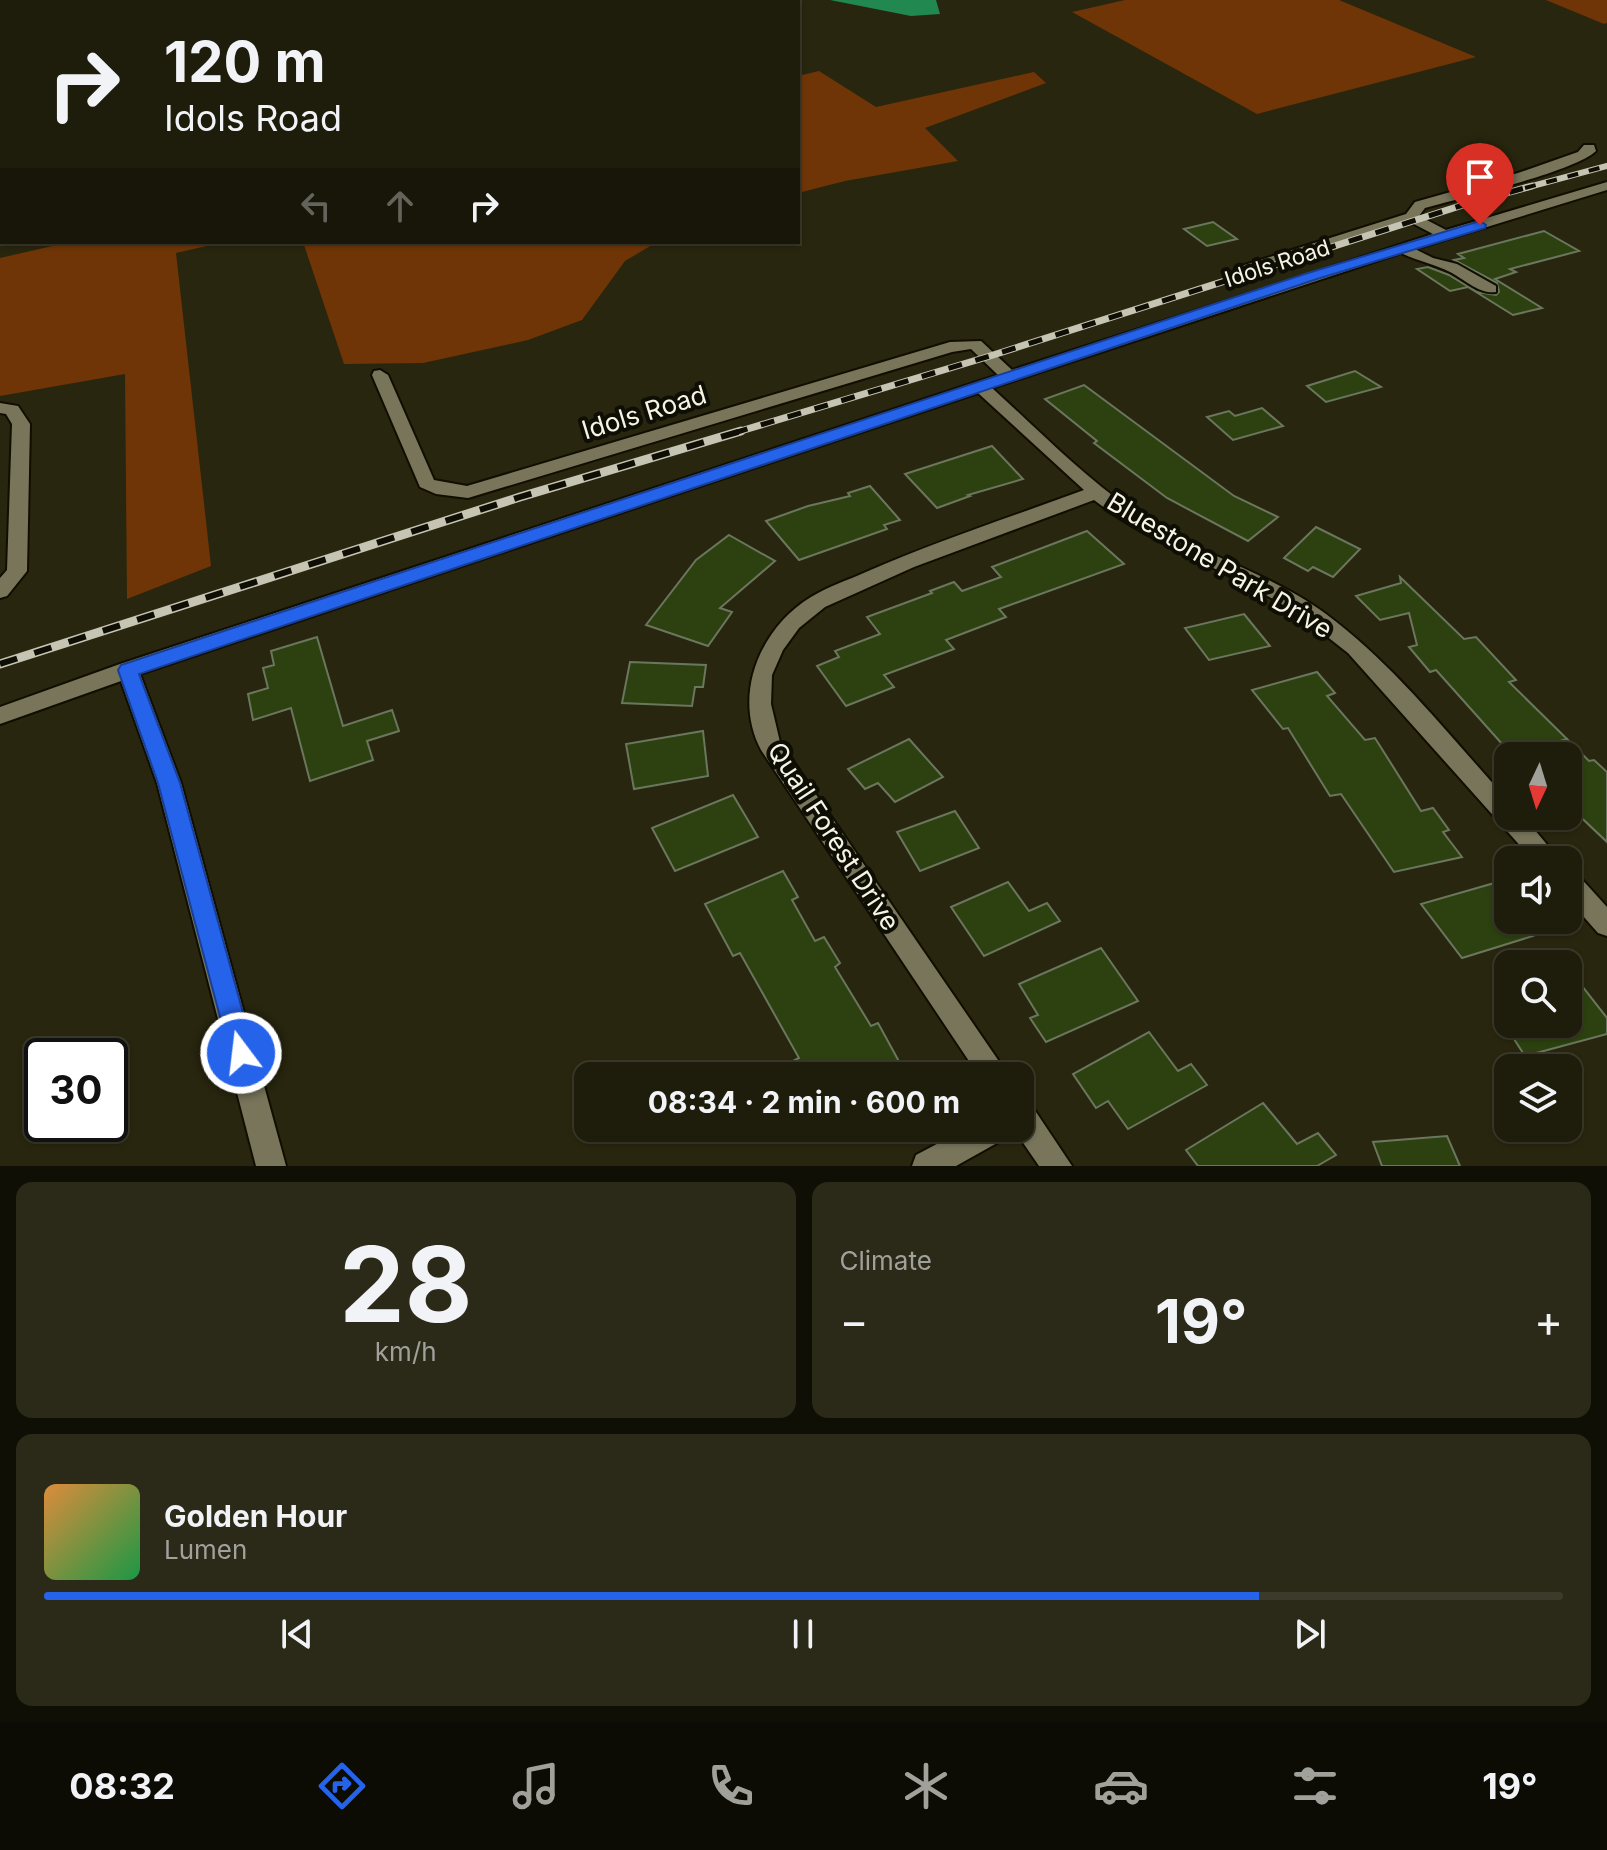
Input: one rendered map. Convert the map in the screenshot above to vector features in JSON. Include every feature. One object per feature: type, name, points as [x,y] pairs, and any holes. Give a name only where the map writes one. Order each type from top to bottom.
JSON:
[{"type":"street","points":[[1411,217],[1412,211],[1427,202],[1523,176],[1583,155],[1590,151],[1589,148]]},
{"type":"street","name":"Idols Road","points":[[0,716],[128,670],[1009,376],[1403,248],[1607,186]]},
{"type":"street","points":[[1242,268],[1411,217],[1445,235]]},
{"type":"street","points":[[1403,248],[1428,261],[1452,267],[1491,289]]},
{"type":"street","name":"Idols Road","points":[[380,375],[426,483],[436,488],[468,492],[950,347],[975,344],[1009,376]]},
{"type":"street","name":"Bluestone Park Drive","points":[[980,386],[1097,492],[1141,524],[1187,551],[1241,574],[1320,619],[1355,648],[1535,846]]},
{"type":"street","points":[[0,408],[12,410],[21,424],[17,571],[0,591]]},
{"type":"street","name":"Quail Forest Drive","points":[[985,1062],[769,744],[760,704],[761,675],[774,647],[792,623],[818,602],[907,562],[1097,492]]},
{"type":"street","points":[[128,670],[169,783],[271,1166]]},
{"type":"street","points":[[1582,897],[1607,925]]},
{"type":"street","points":[[1034,1134],[1057,1166]]},
{"type":"street","points":[[927,1166],[971,1142]]},
{"type":"shaded area","points":[[830,0],[936,0],[940,14],[911,16]]},
{"type":"shaded area","points":[[1125,0],[1339,0],[1476,57],[1257,114],[1072,12]]},
{"type":"shaded area","points":[[1546,0],[1607,0],[1607,23],[1604,24]]},
{"type":"shaded area","points":[[819,71],[876,107],[1034,72],[1046,83],[925,128],[958,161],[845,181],[800,192],[800,76]]},
{"type":"shaded area","points":[[61,244],[215,244],[176,253],[211,566],[127,599],[125,374],[0,396],[0,258]]},
{"type":"shaded area","points":[[304,244],[654,244],[625,261],[582,320],[528,340],[423,363],[344,364]]},
{"type":"building","points":[[1213,222],[1237,239],[1207,246],[1184,229]]},
{"type":"building","points":[[1544,231],[1579,251],[1510,269],[1516,272],[1495,279],[1542,308],[1513,315],[1468,287],[1450,291],[1417,269],[1428,267],[1449,275],[1477,292],[1496,295],[1499,292],[1497,283],[1454,260],[1464,258],[1458,254]]},
{"type":"building","points":[[1355,371],[1381,387],[1326,402],[1307,386]]},
{"type":"building","points":[[1084,385],[1234,496],[1278,517],[1248,541],[1167,498],[1094,443],[1097,441],[1045,399]]},
{"type":"building","points":[[1262,408],[1283,426],[1233,440],[1207,417],[1229,411],[1235,416]]},
{"type":"building","points":[[992,446],[1023,479],[968,495],[937,508],[905,474]]},
{"type":"building","points":[[870,486],[900,520],[884,525],[887,529],[799,560],[766,521],[850,496],[848,493]]},
{"type":"building","points":[[1316,527],[1360,549],[1333,577],[1313,567],[1308,571],[1284,558]]},
{"type":"building","points":[[1087,531],[1124,564],[999,609],[1006,617],[946,640],[954,649],[884,675],[894,687],[846,706],[817,666],[839,657],[835,651],[880,634],[867,617],[954,582],[962,591],[1001,577],[992,567]]},
{"type":"building","points":[[729,535],[775,561],[720,608],[732,612],[708,646],[646,625],[696,560]]},
{"type":"building","points":[[1400,577],[1464,639],[1476,637],[1516,680],[1509,682],[1567,739],[1557,742],[1500,742],[1436,670],[1430,672],[1409,647],[1417,645],[1409,613],[1380,620],[1356,596],[1401,583]]},
{"type":"building","points":[[1244,614],[1270,646],[1209,660],[1185,628]]},
{"type":"building","points":[[317,637],[343,726],[392,710],[399,731],[367,741],[373,760],[310,781],[291,708],[253,720],[248,694],[268,688],[263,668],[274,665],[271,651]]},
{"type":"building","points":[[630,662],[706,665],[703,687],[695,687],[692,706],[622,703]]},
{"type":"building","points":[[1317,672],[1335,693],[1327,696],[1365,740],[1375,738],[1421,811],[1433,808],[1449,830],[1443,832],[1462,857],[1394,872],[1341,794],[1330,796],[1288,728],[1283,729],[1252,690]]},
{"type":"building","points":[[703,731],[708,776],[634,789],[626,744]]},
{"type":"building","points":[[909,739],[943,777],[895,802],[878,783],[865,789],[848,769]]},
{"type":"building","points":[[1582,754],[1607,772],[1607,842],[1582,818]]},
{"type":"building","points":[[733,795],[758,837],[675,871],[652,828]]},
{"type":"building","points":[[955,811],[979,848],[920,871],[897,832]]},
{"type":"building","points":[[783,871],[798,897],[792,900],[815,941],[824,937],[840,963],[835,967],[871,1026],[878,1023],[899,1062],[791,1062],[799,1058],[740,953],[733,956],[705,904]]},
{"type":"building","points":[[1008,882],[1029,911],[1047,903],[1060,921],[984,956],[951,907]]},
{"type":"building","points":[[1494,883],[1494,934],[1533,936],[1462,958],[1421,904]]},
{"type":"building","points":[[1101,948],[1138,1001],[1046,1042],[1030,1018],[1038,1015],[1019,984]]},
{"type":"building","points":[[1582,986],[1607,1018],[1607,1034],[1532,1054],[1524,1054],[1514,1039],[1582,1038]]},
{"type":"building","points":[[1149,1032],[1178,1071],[1191,1064],[1207,1085],[1128,1129],[1108,1101],[1096,1108],[1073,1074]]},
{"type":"building","points":[[1263,1103],[1297,1144],[1318,1133],[1336,1155],[1317,1166],[1198,1166],[1186,1150]]},
{"type":"building","points":[[1447,1136],[1460,1166],[1382,1166],[1373,1142]]},
{"type":"railway","points":[[1525,188],[1607,166]]},
{"type":"railway","points":[[734,433],[1532,186]]},
{"type":"railway","points":[[0,664],[520,497],[741,431]]},
{"type":"route","points":[[241,1053],[169,783],[128,670],[1339,267],[1480,225]]}]
